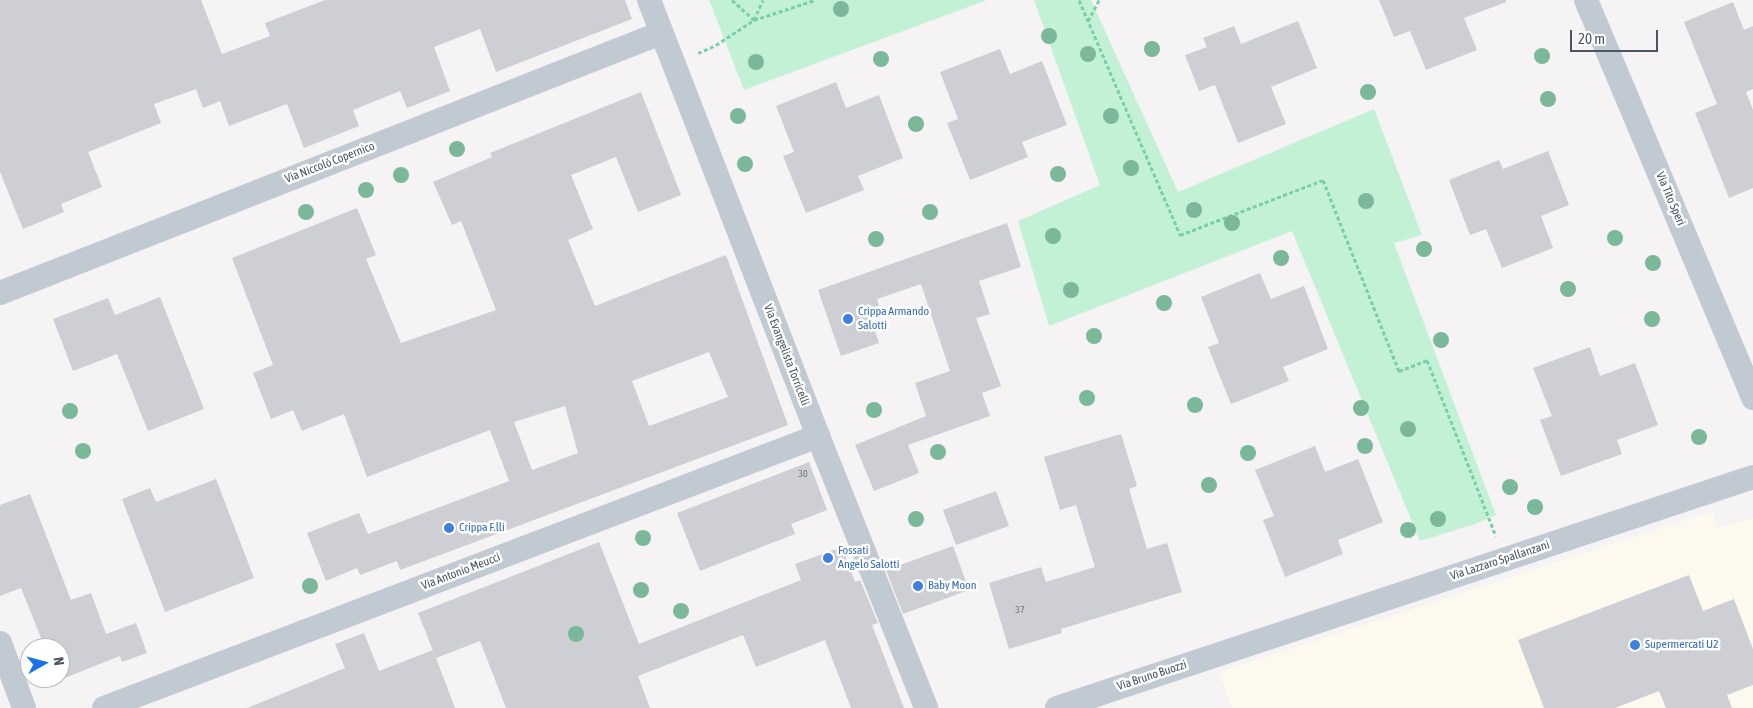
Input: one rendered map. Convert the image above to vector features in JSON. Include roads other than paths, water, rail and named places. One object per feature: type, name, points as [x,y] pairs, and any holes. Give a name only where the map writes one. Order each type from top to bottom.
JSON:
[{"type":"street","name":"Via Evangelista Torricelli","points":[[649,0],[926,708]]},
{"type":"street","name":"Via Tito Speri","points":[[1586,0],[1753,398]]},
{"type":"street","name":"Via Niccolò Copernico","points":[[0,293],[661,33]]},
{"type":"street","name":"Via Antonio Meucci","points":[[104,708],[818,436]]},
{"type":"street","name":"Via Lazzaro Spallanzani","points":[[1247,645],[1753,478]]},
{"type":"street","points":[[0,644],[24,708]]},
{"type":"street","name":"Via Bruno Buozzi","points":[[1056,708],[1247,645]]},
{"type":"place","name":"Crippa Armando Salotti","points":[[848,319]]},
{"type":"place","name":"Crippa F.lli","points":[[449,528]]},
{"type":"place","name":"Fossati Angelo Salotti","points":[[828,558]]},
{"type":"place","name":"Baby Moon","points":[[918,586]]},
{"type":"place","name":"Supermercati U2","points":[[1635,645]]}]
